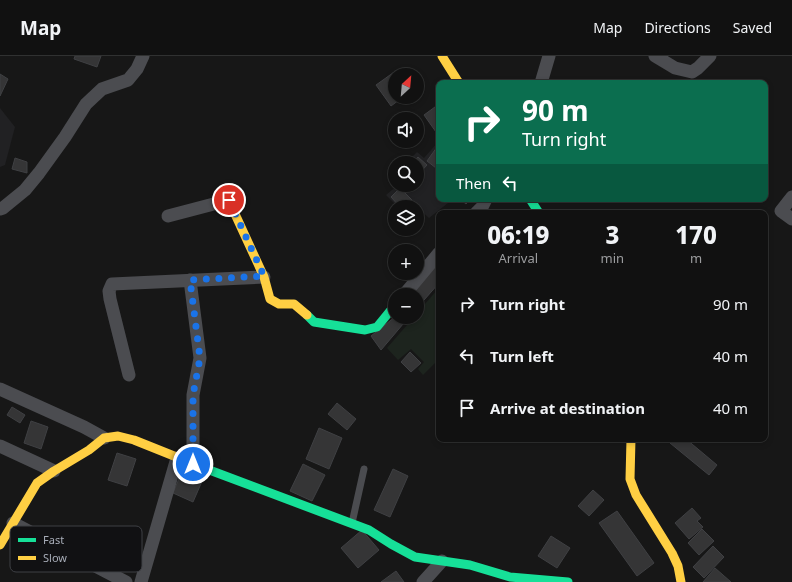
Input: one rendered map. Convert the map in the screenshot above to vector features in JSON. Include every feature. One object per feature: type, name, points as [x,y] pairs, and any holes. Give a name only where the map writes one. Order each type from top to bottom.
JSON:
[{"type":"street","points":[[0,209],[25,190],[40,173],[86,104],[102,89],[128,80],[137,69],[143,56]]},
{"type":"street","points":[[442,56],[457,80]]},
{"type":"street","points":[[542,80],[549,56]]},
{"type":"street","points":[[655,56],[675,68],[692,72],[710,56]]},
{"type":"street","points":[[168,216],[227,195],[264,276],[270,300],[278,304],[294,304],[314,322],[366,330],[377,326],[388,313]]},
{"type":"street","points":[[792,197],[781,211],[792,219]]},
{"type":"street","points":[[410,288],[436,257]]},
{"type":"street","points":[[129,375],[110,299],[109,290],[112,284],[264,276]]},
{"type":"street","points":[[190,280],[200,358],[193,395],[193,464]]},
{"type":"street","points":[[0,389],[84,427],[104,438]]},
{"type":"street","points":[[17,526],[13,524],[37,483],[54,470],[89,450],[104,438],[118,436],[134,440],[177,458],[370,530],[391,544],[415,557],[470,566],[510,577],[568,582]]},
{"type":"street","points":[[631,442],[630,478],[636,495],[672,553],[678,566],[681,582]]},
{"type":"street","points":[[0,446],[54,470]]},
{"type":"street","points":[[141,582],[177,458]]},
{"type":"street","points":[[0,544],[10,529]]},
{"type":"street","points":[[423,582],[442,562]]},
{"type":"street","points":[[107,572],[126,582]]},
{"type":"lane","points":[[352,524],[364,469]]},
{"type":"shaded area","points":[[0,108],[15,127],[5,165],[0,167]]},
{"type":"shaded area","points":[[436,144],[436,202],[449,202],[439,210],[436,210],[436,212],[429,218],[424,213],[424,200],[391,200],[386,195],[390,192],[424,192],[424,158]]},
{"type":"shaded area","points":[[417,152],[422,156],[413,156]]},
{"type":"shaded area","points":[[436,291],[436,362],[423,375],[418,369],[424,362],[411,349],[398,360],[387,348],[408,324],[424,324],[424,305]]},
{"type":"building","points":[[75,56],[101,56],[97,67],[74,59]]},
{"type":"building","points":[[0,74],[8,79],[0,96]]},
{"type":"building","points":[[388,76],[388,102],[376,85]]},
{"type":"building","points":[[436,106],[436,132],[424,115]]},
{"type":"building","points":[[436,148],[436,168],[427,161]]},
{"type":"building","points":[[15,158],[27,162],[27,173],[12,169]]},
{"type":"building","points":[[396,192],[404,192],[412,200],[394,200],[391,197]]},
{"type":"building","points":[[436,264],[436,286],[424,300],[424,288],[415,288],[422,280],[424,280],[424,278]]},
{"type":"building","points":[[388,323],[388,324],[403,324],[381,350],[371,336]]},
{"type":"building","points":[[410,352],[421,363],[411,372],[401,362]]},
{"type":"building","points":[[337,403],[356,419],[347,430],[328,414]]},
{"type":"building","points":[[12,407],[25,415],[20,423],[7,415]]},
{"type":"building","points":[[31,421],[48,427],[41,449],[24,443]]},
{"type":"building","points":[[319,428],[342,438],[329,469],[306,459]]},
{"type":"building","points":[[690,442],[717,465],[709,475],[670,443]]},
{"type":"building","points":[[117,453],[136,459],[127,486],[108,480]]},
{"type":"building","points":[[303,464],[325,475],[312,501],[290,491]]},
{"type":"building","points":[[183,469],[203,479],[193,502],[173,493]]},
{"type":"building","points":[[393,469],[408,476],[390,517],[374,510]]},
{"type":"building","points":[[593,490],[604,500],[589,516],[578,506]]},
{"type":"building","points":[[692,508],[701,518],[697,521],[703,527],[689,539],[675,523]]},
{"type":"building","points":[[617,511],[654,563],[637,576],[599,523]]},
{"type":"building","points":[[702,529],[714,541],[699,555],[688,543]]},
{"type":"building","points":[[362,530],[379,550],[358,568],[341,548]]},
{"type":"building","points":[[551,536],[570,548],[557,568],[538,556]]},
{"type":"building","points":[[713,546],[724,557],[704,578],[693,567]]},
{"type":"building","points":[[715,568],[731,582],[703,582]]},
{"type":"building","points":[[396,571],[404,582],[381,582]]},
{"type":"traffic: fast","points":[[532,202],[537,210]]},
{"type":"traffic: fast","points":[[307,315],[314,322],[365,330],[377,327],[388,314]]},
{"type":"traffic: fast","points":[[204,468],[369,530],[415,557],[470,565],[510,577],[568,582]]},
{"type":"traffic: slow","points":[[442,56],[457,80]]},
{"type":"traffic: slow","points":[[224,190],[264,277],[270,299],[279,304],[294,304],[307,315]]},
{"type":"traffic: slow","points":[[11,526],[37,483],[89,450],[104,438],[118,436],[134,440],[204,468]]},
{"type":"traffic: slow","points":[[631,442],[630,479],[636,495],[672,553],[678,566],[681,582]]},
{"type":"traffic: slow","points":[[0,545],[10,528]]},
{"type":"route","points":[[193,464],[193,395],[200,358],[190,280],[264,276],[229,200]]}]
